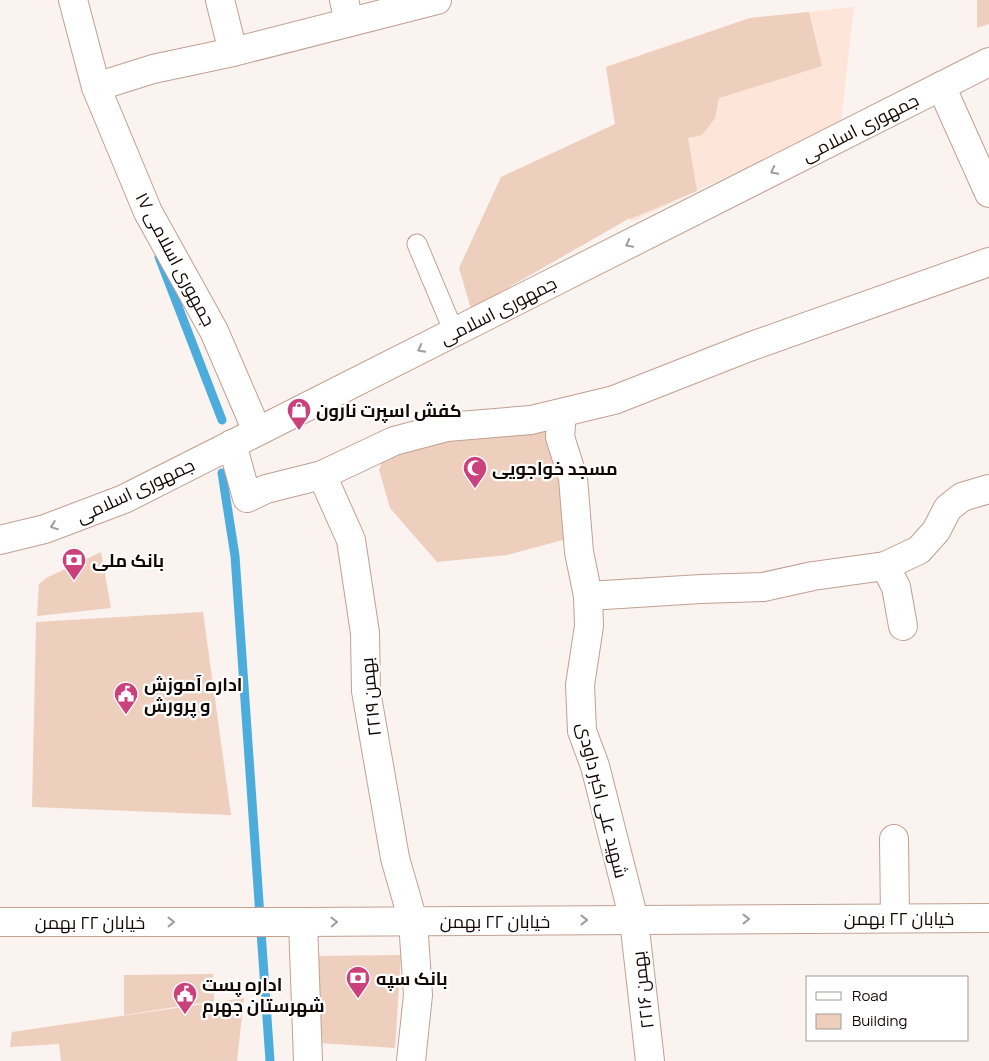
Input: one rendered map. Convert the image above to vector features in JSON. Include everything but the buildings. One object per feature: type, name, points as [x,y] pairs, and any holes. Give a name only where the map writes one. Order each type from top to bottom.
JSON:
[{"type":"street","name":"جمهوری اسلامی ۱۷","points":[[72,0],[96,87],[148,212],[214,331],[257,431]]},
{"type":"street","points":[[220,0],[233,52]]},
{"type":"street","points":[[96,87],[153,69],[233,52],[347,11],[437,0]]},
{"type":"street","name":"جمهوری اسلامی","points":[[0,540],[46,529],[124,499],[989,62]]},
{"type":"street","points":[[941,86],[989,193]]},
{"type":"street","points":[[232,444],[247,498],[266,489],[322,475],[394,441],[447,427],[531,420],[614,400],[749,347],[989,262]]},
{"type":"street","name":"شهید علی اکبر داودی","points":[[562,413],[560,437],[574,478],[579,552],[588,596],[588,626],[580,685],[582,731],[596,766],[634,920]]},
{"type":"street","name":"۲۲بهمن ۱۹","points":[[322,475],[351,540],[365,633],[366,691],[372,730],[395,858],[413,921],[418,995],[411,1061]]},
{"type":"street","points":[[588,596],[763,587],[813,576],[885,566],[919,550],[936,531],[948,508],[962,497],[989,489]]},
{"type":"street","points":[[885,566],[896,587],[903,626]]},
{"type":"street","points":[[894,838],[895,918]]},
{"type":"street","name":"خیابان ۲۲ بهمن","points":[[0,922],[989,918]]},
{"type":"street","name":"۲۲بهمن ۱۶","points":[[634,920],[650,1061]]},
{"type":"street","points":[[303,922],[308,1061]]},
{"type":"lane","points":[[417,244],[454,332]]},
{"type":"shaded area","points":[[854,7],[841,122],[631,222],[606,67],[750,18]]},
{"type":"waterway","points":[[159,257],[222,420]]},
{"type":"waterway","points":[[222,473],[235,556],[270,1061]]},
{"type":"place","name":"کفش اسپرت نارون","points":[[299,431]]},
{"type":"place","name":"مسجد خواجویی","points":[[475,489]]},
{"type":"place","name":"بانک ملی","points":[[74,581]]},
{"type":"place","name":"اداره آموزش و پرورش","points":[[126,715]]},
{"type":"place","name":"بانک سپه","points":[[358,999]]},
{"type":"place","name":"اداره پست شهرستان جهرم","points":[[185,1015]]}]
